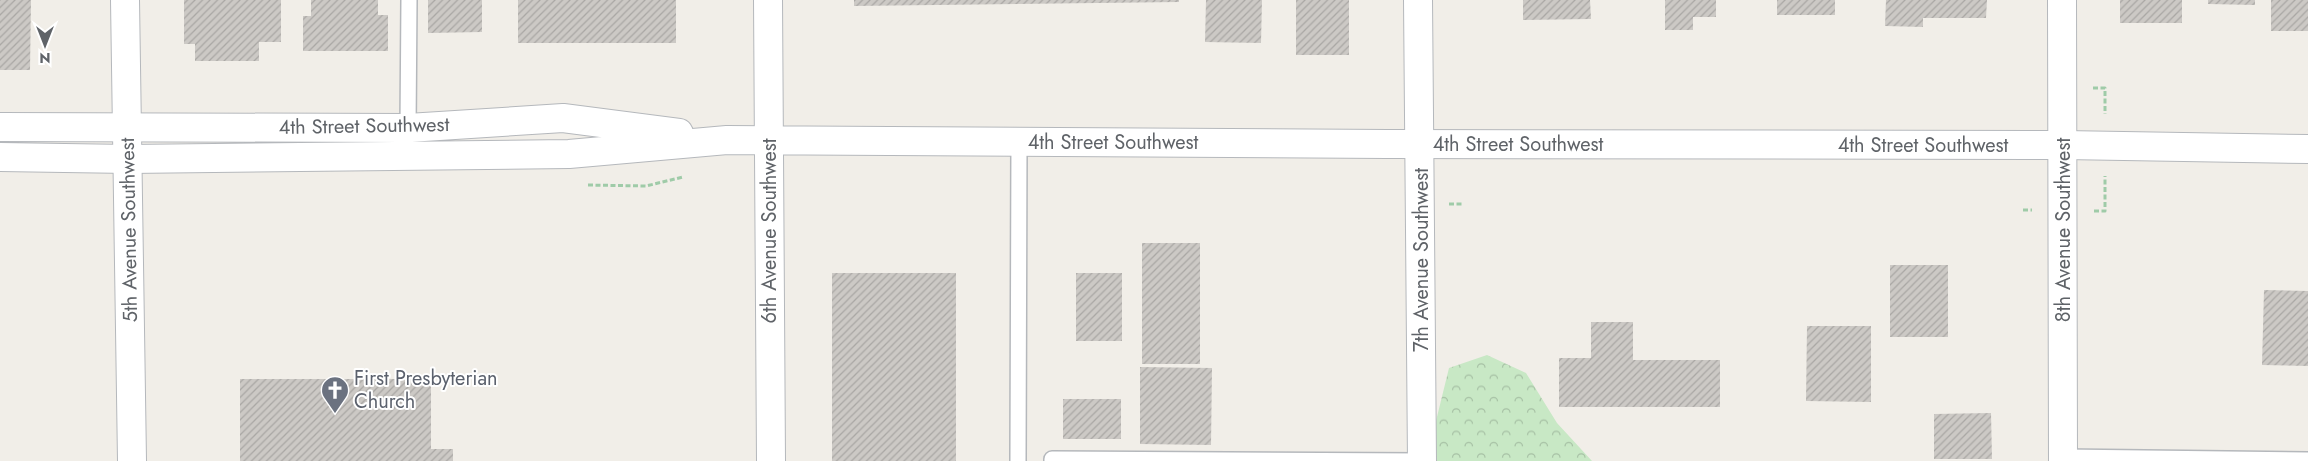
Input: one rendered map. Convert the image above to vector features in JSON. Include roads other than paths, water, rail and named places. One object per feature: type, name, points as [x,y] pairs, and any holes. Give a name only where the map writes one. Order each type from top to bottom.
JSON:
[{"type":"street","name":"5th Avenue Southwest","points":[[125,0],[129,159],[132,461]]},
{"type":"street","name":"6th Avenue Southwest","points":[[768,0],[771,461]]},
{"type":"street","name":"7th Avenue Southwest","points":[[1418,0],[1422,461]]},
{"type":"street","name":"8th Avenue Southwest","points":[[2062,0],[2064,145],[2062,459]]},
{"type":"street","name":"4th Street Southwest","points":[[0,127],[408,128],[563,118],[727,140]]},
{"type":"street","name":"4th Street Southwest","points":[[0,157],[129,159],[569,154],[727,140],[2064,145],[2308,149]]},
{"type":"lane","points":[[408,128],[409,0]]},
{"type":"lane","points":[[1018,461],[1019,141]]},
{"type":"lane","points":[[1052,461],[1052,459],[1422,461]]},
{"type":"lane","points":[[2062,459],[2308,460]]},
{"type":"place","name":"First Presbyterian Church","points":[[335,414]]}]
